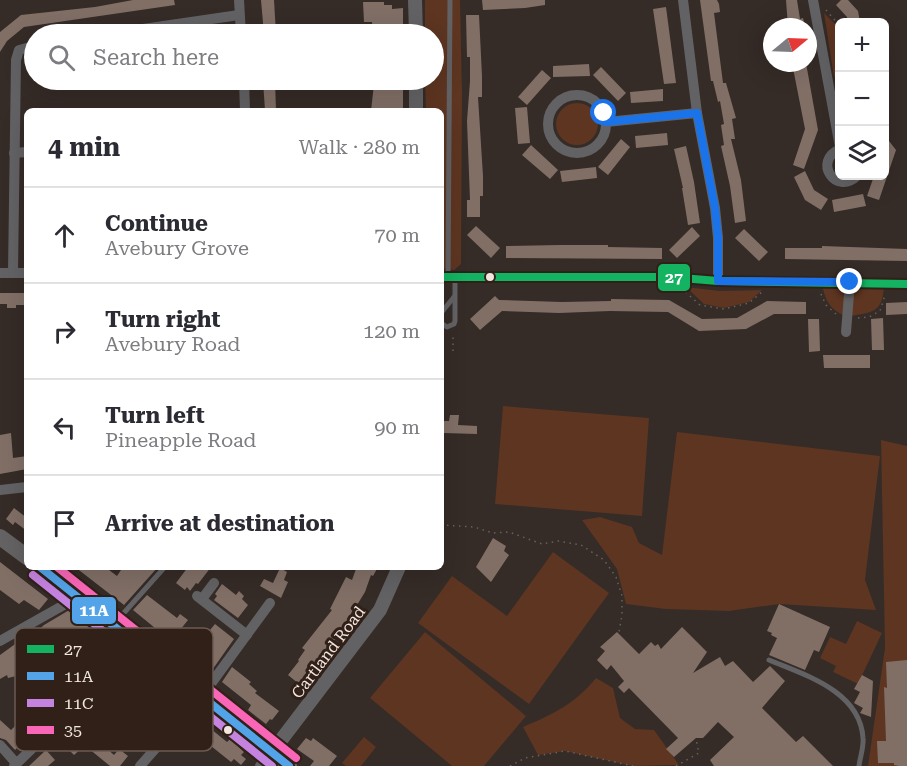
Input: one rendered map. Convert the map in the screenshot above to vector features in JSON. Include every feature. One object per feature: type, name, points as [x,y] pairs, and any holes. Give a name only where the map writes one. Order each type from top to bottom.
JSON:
[{"type":"main road","points":[[0,537],[24,555]]},
{"type":"main road","points":[[44,570],[116,628]]},
{"type":"main road","points":[[213,705],[289,766]]},
{"type":"street","points":[[239,0],[240,24]]},
{"type":"street","points":[[415,0],[416,24]]},
{"type":"street","points":[[683,0],[697,113],[715,208],[718,281]]},
{"type":"street","points":[[813,1],[836,126]]},
{"type":"street","points":[[177,24],[239,15]]},
{"type":"street","points":[[13,272],[16,60],[19,50],[24,49]]},
{"type":"street","points":[[244,90],[245,108]]},
{"type":"street","points":[[416,90],[416,108]]},
{"type":"street","points":[[574,95],[592,99],[599,105],[606,122],[602,139],[596,147],[579,154],[562,150],[550,136],[547,127],[551,109],[565,97],[574,95]]},
{"type":"street","points":[[606,122],[697,113]]},
{"type":"street","points":[[14,153],[24,152]]},
{"type":"street","points":[[835,152],[830,155],[827,166],[831,177],[835,179]]},
{"type":"street","points":[[838,180],[842,182],[853,180]]},
{"type":"street","points":[[0,273],[24,273]]},
{"type":"street","points":[[448,277],[669,277],[718,281],[776,280],[907,284]]},
{"type":"street","points":[[846,332],[850,282]]},
{"type":"street","points":[[0,490],[24,487]]},
{"type":"street","name":"Cartland Road","points":[[272,752],[380,610],[398,570]]},
{"type":"street","points":[[214,583],[200,598],[247,635]]},
{"type":"street","points":[[23,628],[78,597]]},
{"type":"street","points":[[213,681],[270,603]]},
{"type":"street","points":[[0,641],[15,633]]},
{"type":"street","points":[[0,746],[15,765],[30,751]]},
{"type":"street","points":[[140,766],[153,751]]},
{"type":"street","points":[[260,766],[272,752]]},
{"type":"lane","points":[[444,325],[447,327],[454,324],[456,317],[455,296],[448,277],[450,0]]},
{"type":"lane","points":[[444,309],[455,296]]},
{"type":"lane","points":[[114,626],[162,570]]},
{"type":"lane","points":[[769,660],[830,687],[845,700],[860,724],[863,738],[859,766]]},
{"type":"path","points":[[813,1],[828,11],[835,20]]},
{"type":"path","points":[[669,277],[699,305],[724,309],[749,303],[776,280]]},
{"type":"path","points":[[446,333],[453,332],[453,351]]},
{"type":"path","points":[[444,525],[474,527],[493,533],[509,532],[542,544],[558,541],[581,545],[603,560],[616,577],[622,596],[619,632]]},
{"type":"path","points":[[676,766],[699,753],[696,739]]},
{"type":"path","points":[[510,766],[525,758],[565,751],[633,766]]},
{"type":"shaded area","points":[[425,0],[460,0],[461,264],[454,270],[444,268],[444,108],[426,108],[425,90],[444,90],[444,24],[425,24]]},
{"type":"shaded area","points":[[824,13],[835,24],[834,77]]},
{"type":"shaded area","points":[[577,103],[585,104],[592,109],[597,116],[597,132],[592,139],[585,144],[577,145],[569,144],[562,139],[557,132],[556,124],[557,116],[562,109],[569,104]]},
{"type":"shaded area","points":[[822,283],[847,284],[845,316],[835,311],[829,303]]},
{"type":"shaded area","points":[[852,285],[884,285],[882,300],[876,309],[865,314],[849,316]]},
{"type":"shaded area","points":[[686,287],[720,291],[762,290],[749,302],[724,308],[704,304]]},
{"type":"shaded area","points":[[503,406],[649,418],[642,516],[495,504]]},
{"type":"shaded area","points":[[677,432],[880,456],[865,580],[876,610],[779,604],[729,611],[666,609],[626,604],[617,569],[582,520],[600,517],[632,527],[639,543],[662,555]]},
{"type":"shaded area","points":[[881,440],[907,446],[907,766],[868,766],[885,648]]},
{"type":"shaded area","points":[[553,552],[609,593],[529,704],[418,623],[452,576],[507,616]]},
{"type":"shaded area","points":[[857,621],[882,633],[858,684],[833,672],[836,666],[820,658],[830,637],[846,644]]},
{"type":"shaded area","points":[[425,632],[526,716],[484,766],[452,766],[370,698]]},
{"type":"shaded area","points":[[596,678],[613,688],[620,718],[635,729],[654,730],[679,765],[633,766],[565,751],[538,755],[523,727],[563,707],[580,695]]},
{"type":"shaded area","points":[[364,737],[376,747],[361,766],[346,766],[342,763]]},
{"type":"building","points":[[133,0],[174,0],[175,5],[45,24],[24,24],[24,27],[7,41],[0,52],[0,32],[21,15],[95,7]]},
{"type":"building","points":[[261,0],[274,0],[275,24],[263,24]]},
{"type":"building","points":[[482,0],[545,0],[545,5],[483,10]]},
{"type":"building","points":[[700,0],[717,0],[719,4],[720,12],[714,13],[723,83],[726,83],[736,118],[732,119],[735,139],[731,139],[741,180],[746,221],[735,223],[721,146],[724,145],[721,125],[724,124],[720,101],[718,102],[713,81],[711,81]]},
{"type":"building","points":[[786,0],[797,0],[800,18],[787,18]]},
{"type":"building","points":[[841,0],[848,0],[858,11],[859,18],[847,18],[836,5]]},
{"type":"building","points":[[363,2],[384,2],[384,5],[392,5],[392,9],[403,8],[403,24],[364,22]]},
{"type":"building","points":[[666,7],[676,83],[664,84],[653,9]]},
{"type":"building","points":[[466,15],[479,15],[482,97],[478,97],[483,176],[480,217],[467,217],[467,200],[470,200],[467,121],[470,57],[467,57]]},
{"type":"building","points":[[589,64],[590,76],[553,77],[553,66]]},
{"type":"building","points":[[601,67],[626,93],[618,101],[593,75]]},
{"type":"building","points":[[542,70],[551,78],[527,105],[518,97]]},
{"type":"building","points":[[794,72],[808,72],[818,130],[804,169],[793,165],[805,129]]},
{"type":"building","points":[[663,89],[663,101],[631,103],[630,92]]},
{"type":"building","points":[[264,90],[275,90],[276,108],[265,108]]},
{"type":"building","points":[[373,90],[403,90],[403,108],[371,108]]},
{"type":"building","points":[[527,107],[530,143],[518,144],[515,108]]},
{"type":"building","points":[[667,133],[668,145],[636,148],[635,136]]},
{"type":"building","points":[[621,139],[630,147],[608,175],[598,167]]},
{"type":"building","points":[[889,141],[896,150],[889,171]]},
{"type":"building","points":[[531,145],[558,170],[550,179],[522,155]]},
{"type":"building","points":[[686,146],[700,223],[688,225],[674,149]]},
{"type":"building","points":[[596,167],[597,178],[562,182],[560,171]]},
{"type":"building","points":[[805,171],[814,190],[828,199],[821,210],[805,200],[794,177]]},
{"type":"building","points":[[873,180],[886,180],[879,200],[867,196]]},
{"type":"building","points":[[863,194],[866,206],[834,212],[832,200]]},
{"type":"building","points":[[476,226],[500,248],[491,258],[467,235]]},
{"type":"building","points":[[692,227],[700,236],[677,258],[669,250]]},
{"type":"building","points":[[744,229],[768,252],[759,261],[735,238]]},
{"type":"building","points":[[506,246],[662,248],[662,259],[506,258]]},
{"type":"building","points":[[822,246],[907,249],[907,261],[785,259],[785,248],[822,248]]},
{"type":"building","points":[[0,293],[24,293],[24,305],[7,308],[7,304],[0,304]]},
{"type":"building","points":[[495,296],[499,300],[562,302],[611,301],[611,299],[669,300],[702,319],[737,318],[767,301],[806,302],[806,314],[774,314],[746,329],[699,331],[668,312],[502,311],[480,330],[470,319]]},
{"type":"building","points":[[907,302],[907,314],[886,315],[886,303]]},
{"type":"building","points":[[883,318],[884,350],[872,350],[871,319]]},
{"type":"building","points":[[808,319],[819,319],[820,351],[809,352]]},
{"type":"building","points":[[823,355],[870,355],[870,368],[824,368]]},
{"type":"building","points":[[450,415],[459,415],[458,425],[477,426],[477,434],[444,433],[444,421],[449,421]]},
{"type":"building","points":[[11,433],[13,458],[24,456],[24,470],[0,474],[0,435]]},
{"type":"building","points":[[14,508],[24,516],[24,529],[15,522],[13,525],[6,519]]},
{"type":"building","points":[[493,538],[506,546],[504,551],[509,555],[491,582],[476,567]]},
{"type":"building","points":[[0,562],[48,599],[39,610],[24,600],[19,604],[0,590]]},
{"type":"building","points":[[79,570],[109,570],[117,576],[121,570],[155,570],[124,605]]},
{"type":"building","points":[[186,570],[209,570],[190,591],[187,587],[185,590],[176,583]]},
{"type":"building","points":[[279,570],[287,572],[284,580],[288,582],[281,598],[260,586],[264,579],[273,583]]},
{"type":"building","points":[[356,570],[376,570],[373,576],[371,575],[365,592],[355,605],[348,620],[350,622],[329,646],[331,647],[316,667],[318,668],[307,681],[303,678],[299,684],[288,675],[305,650],[302,648],[332,610],[330,609],[346,577],[352,580]]},
{"type":"building","points":[[222,584],[236,595],[239,591],[244,596],[242,599],[248,605],[238,618],[214,600]]},
{"type":"building","points":[[147,595],[177,618],[180,614],[188,620],[182,628],[155,628],[133,610]]},
{"type":"building","points":[[779,604],[830,627],[819,652],[814,650],[805,670],[769,655],[777,638],[767,631]]},
{"type":"building","points":[[71,609],[93,628],[41,628]]},
{"type":"building","points":[[215,624],[234,639],[213,669],[212,628]]},
{"type":"building","points":[[682,627],[707,652],[693,673],[720,657],[725,666],[733,661],[753,682],[770,666],[785,681],[762,708],[796,742],[803,736],[833,766],[714,766],[710,760],[734,737],[718,722],[703,738],[696,738],[674,757],[666,749],[678,738],[629,688],[624,693],[618,687],[624,681],[611,665],[607,670],[597,660],[605,651],[600,647],[617,632],[639,654],[651,642],[655,646],[658,644],[661,649]]},
{"type":"building","points":[[15,644],[15,676],[8,678],[7,675],[0,679],[0,655]]},
{"type":"building","points":[[907,660],[907,766],[878,763],[877,741],[886,741],[884,687],[887,688],[886,662]]},
{"type":"building","points":[[232,667],[251,682],[249,684],[257,691],[255,693],[279,711],[272,720],[270,719],[266,724],[248,710],[251,705],[222,682]]},
{"type":"building","points":[[862,675],[873,681],[871,717],[860,713],[863,708],[854,703],[860,692],[854,689]]},
{"type":"building","points":[[0,720],[11,730],[15,726],[15,750],[6,740],[0,738]]},
{"type":"building","points":[[213,731],[227,742],[230,739],[244,752],[241,755],[246,759],[241,765],[234,759],[231,762],[213,748]]},
{"type":"building","points":[[306,738],[311,741],[313,738],[337,756],[329,766],[310,766],[314,761],[297,749]]},
{"type":"building","points":[[45,751],[55,760],[48,766],[29,766]]},
{"type":"building","points":[[92,751],[110,751],[114,755],[117,751],[122,751],[128,756],[120,766],[110,766]]},
{"type":"transit line","name":"27","points":[[444,277],[669,277],[718,281],[907,284]]},
{"type":"transit line","name":"11A","points":[[44,570],[116,628]]},
{"type":"transit line","name":"35","points":[[61,570],[133,628]]},
{"type":"transit line","name":"11C","points":[[33,575],[99,628]]},
{"type":"transit line","name":"35","points":[[213,692],[296,758]]},
{"type":"transit line","name":"11A","points":[[213,705],[289,766]]},
{"type":"transit line","name":"11C","points":[[213,719],[272,766]]},
{"type":"route","points":[[604,113],[606,122],[697,113],[715,208],[718,281],[850,282]]}]
